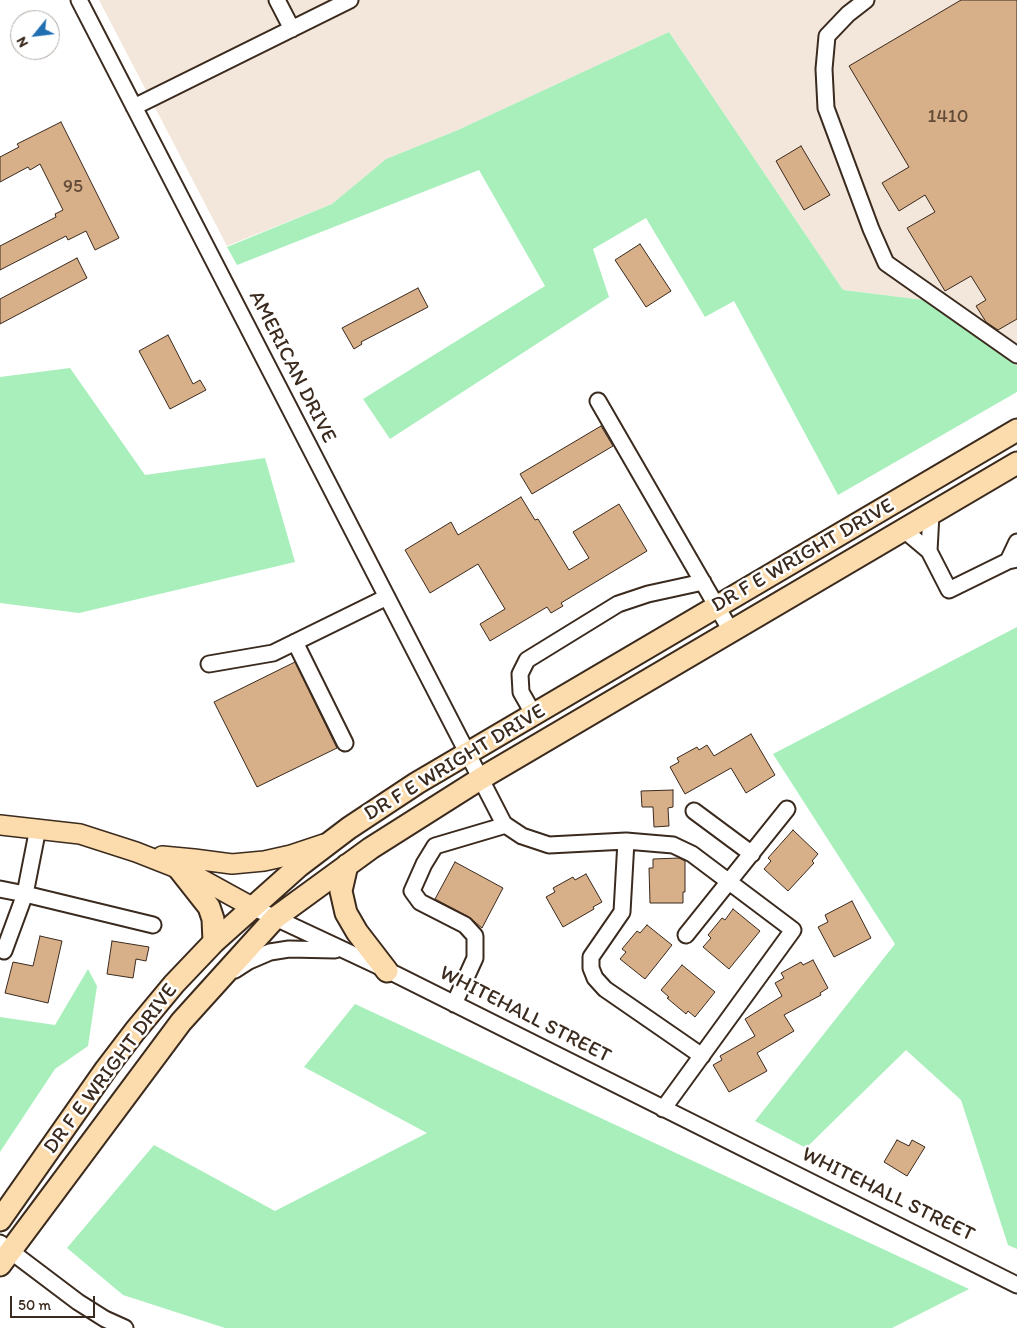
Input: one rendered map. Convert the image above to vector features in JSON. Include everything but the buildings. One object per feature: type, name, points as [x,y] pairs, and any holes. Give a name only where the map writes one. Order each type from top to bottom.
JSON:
[{"type":"highway","name":"DR F E WRIGHT DRIVE","points":[[0,1220],[135,1030],[174,984],[214,942],[299,866],[417,783],[1017,430]]},
{"type":"highway","points":[[904,530],[906,510],[909,505],[954,478],[962,463]]},
{"type":"highway","points":[[3,1253],[181,1022],[276,918],[371,848],[480,779],[1017,463]]},
{"type":"highway","points":[[347,865],[340,891],[346,913],[357,932],[387,971]]},
{"type":"highway","points":[[179,869],[209,907],[213,920],[214,942]]},
{"type":"main road","name":"WHITEHALL STREET","points":[[0,825],[80,834],[145,855],[179,869],[252,907]]},
{"type":"main road","points":[[145,855],[232,864],[264,861],[291,855],[332,841]]},
{"type":"street","name":"AMERICAN DRIVE","points":[[79,0],[480,779],[506,825]]},
{"type":"street","points":[[277,0],[292,29]]},
{"type":"street","points":[[134,107],[350,0]]},
{"type":"street","points":[[866,0],[848,14],[827,36],[824,69],[826,108],[871,229],[886,263],[1017,355]]},
{"type":"street","points":[[598,401],[731,631]]},
{"type":"street","points":[[930,514],[930,551]]},
{"type":"street","points":[[904,530],[930,551],[949,590],[1012,560],[1017,542]]},
{"type":"street","points":[[534,715],[521,692],[520,674],[527,660],[618,604],[648,594],[703,582]]},
{"type":"street","points":[[210,664],[273,653],[387,597]]},
{"type":"street","points":[[295,642],[345,743]]},
{"type":"street","points":[[686,935],[787,808]]},
{"type":"street","points":[[694,811],[752,854]]},
{"type":"street","points":[[454,1004],[476,958],[475,936],[465,924],[420,902],[412,891],[424,864],[435,846],[506,825],[522,836],[549,845],[626,841],[673,845],[692,854],[793,930],[663,1109]]},
{"type":"street","points":[[4,951],[25,894],[38,828]]},
{"type":"street","points":[[626,841],[622,912],[592,957],[591,968],[595,978],[605,989],[702,1056]]},
{"type":"street","points":[[0,889],[153,925]]},
{"type":"street","name":"WHITEHALL STREET","points":[[252,907],[454,1004],[1017,1285]]},
{"type":"street","points":[[221,978],[249,961],[270,952],[289,948],[346,952]]},
{"type":"street","points":[[3,1253],[105,1320],[125,1328]]},
{"type":"shaded area","points":[[99,0],[1017,0],[1017,366],[924,300],[843,290],[669,32],[458,130],[386,159],[332,204],[227,246]]},
{"type":"green space","points":[[669,32],[843,290],[924,300],[1017,366],[1017,392],[838,495],[734,301],[705,317],[646,218],[593,249],[609,297],[390,439],[363,399],[545,286],[479,170],[237,265],[227,247],[332,204],[386,159],[458,130]]},
{"type":"green space","points":[[70,368],[145,475],[265,458],[295,562],[79,613],[0,603],[0,377]]},
{"type":"green space","points":[[1017,627],[1017,1249],[1008,1245],[961,1100],[906,1050],[806,1148],[755,1121],[895,944],[773,754]]},
{"type":"green space","points":[[88,969],[97,986],[88,1046],[55,1069],[0,1152],[0,1017],[55,1025]]},
{"type":"green space","points":[[355,1004],[969,1289],[892,1328],[225,1328],[123,1295],[67,1248],[154,1145],[275,1211],[427,1133],[304,1067]]}]
